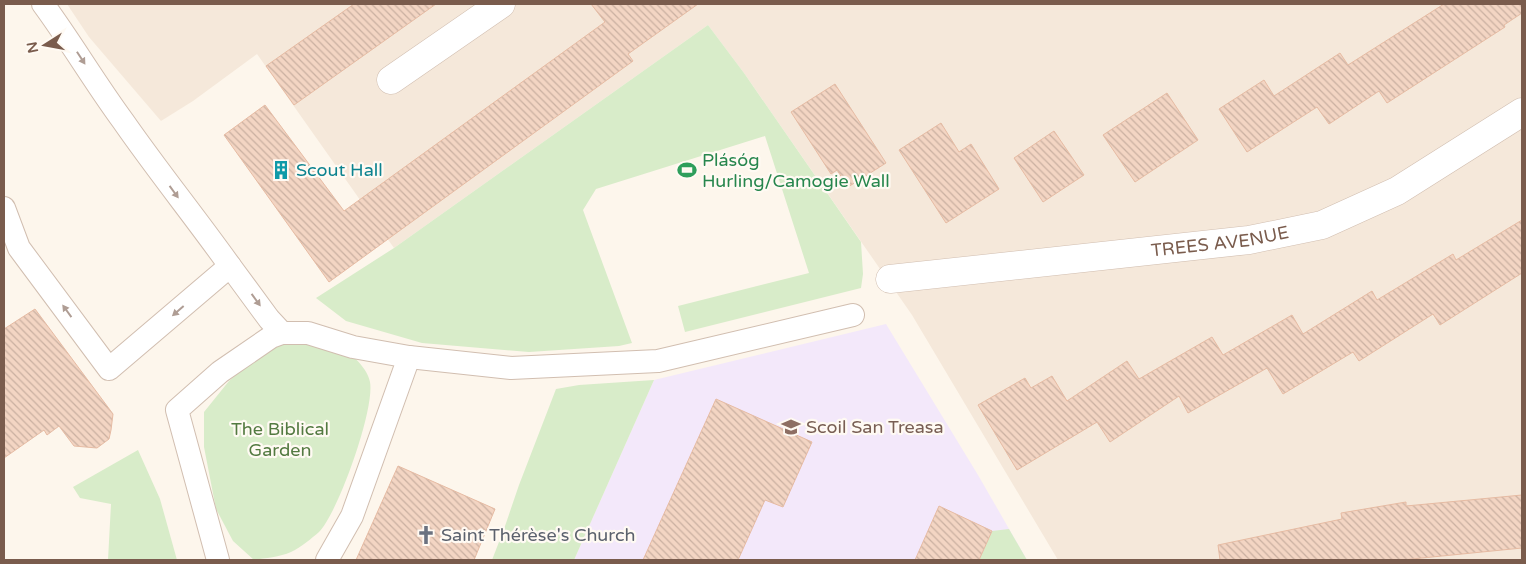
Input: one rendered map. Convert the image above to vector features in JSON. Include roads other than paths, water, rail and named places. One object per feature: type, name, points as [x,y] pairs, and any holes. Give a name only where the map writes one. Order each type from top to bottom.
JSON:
[{"type":"street","points":[[391,80],[501,4]]},
{"type":"street","name":"TREES AVENUE","points":[[890,279],[1248,240],[1322,225],[1397,190],[1522,112]]},
{"type":"lane","points":[[43,4],[70,40],[122,120],[177,197],[282,333]]},
{"type":"lane","points":[[4,208],[19,248],[109,369],[230,266]]},
{"type":"lane","points":[[218,560],[177,410],[220,372],[271,338],[282,333],[308,333],[353,347],[409,358],[511,368],[658,361],[853,315]]},
{"type":"lane","points":[[328,560],[352,516],[409,358]]},
{"type":"place","name":"Scout Hall","points":[[281,170]]},
{"type":"place","name":"Plásóg Hurling/Camogie Wall","points":[[687,170]]},
{"type":"place","name":"Scoil San Treasa","points":[[791,427]]},
{"type":"place","name":"Saint Thérèse's Church","points":[[426,535]]},
{"type":"park label","name":"The Biblical Garden","points":[[280,439]]}]
